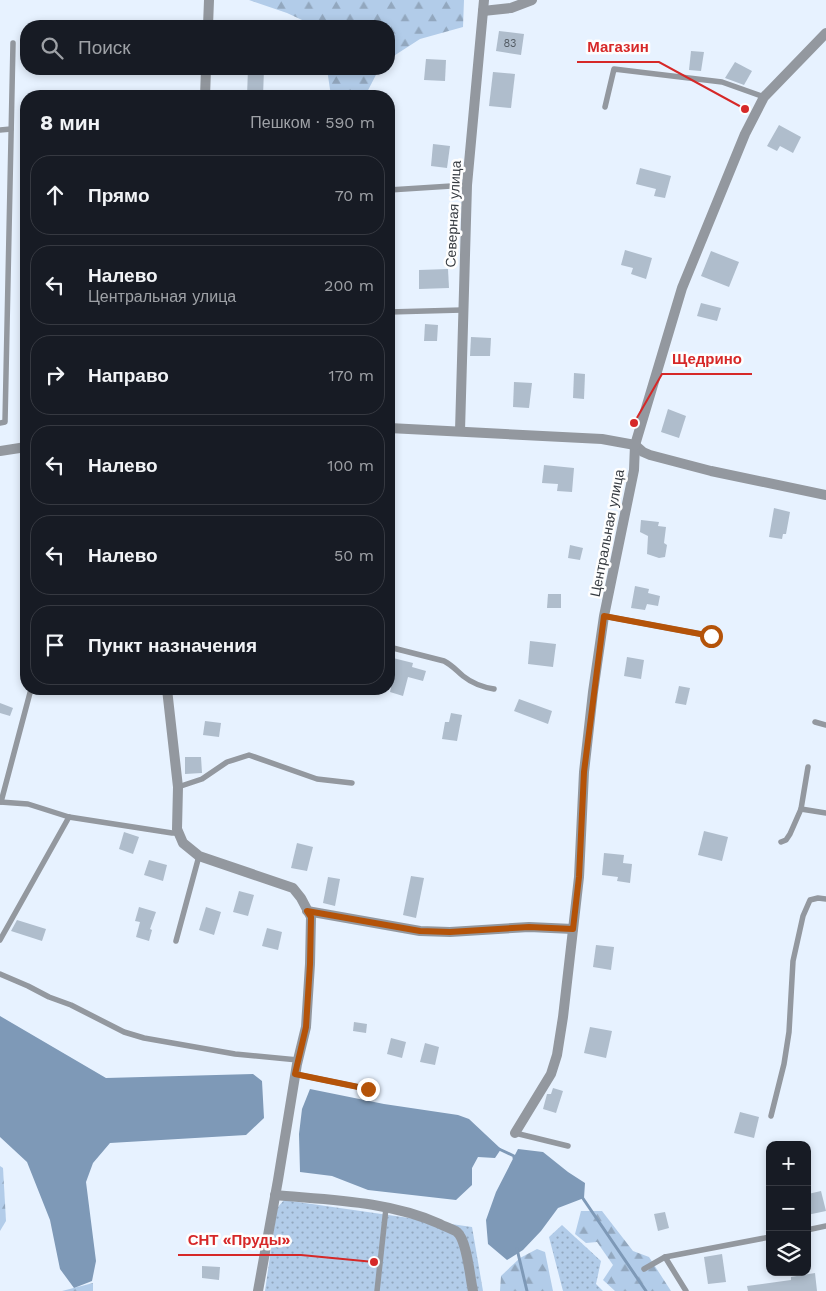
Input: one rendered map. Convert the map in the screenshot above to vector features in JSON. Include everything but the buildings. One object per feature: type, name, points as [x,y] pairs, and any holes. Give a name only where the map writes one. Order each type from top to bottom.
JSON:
[{"type":"street","points":[[208,20],[209,0]]},
{"type":"street","points":[[484,5],[511,8],[532,0]]},
{"type":"street","name":"Северная улица","points":[[460,431],[467,185],[484,5]]},
{"type":"street","name":"Центральная улица","points":[[515,1133],[551,1074],[563,1016],[579,877],[584,772],[604,616],[634,470],[635,445],[682,288],[735,157],[764,97],[826,33]]},
{"type":"street","points":[[205,90],[206,75]]},
{"type":"street","points":[[395,428],[602,439],[635,445],[650,455],[702,469],[826,495]]},
{"type":"street","points":[[0,451],[20,448]]},
{"type":"street","points":[[168,695],[178,787],[176,829],[183,843],[199,856],[293,888],[301,898],[311,917],[306,1027],[295,1074],[258,1291]]},
{"type":"street","points":[[307,911],[420,931],[450,932],[529,927],[573,929]]},
{"type":"street","points":[[275,1195],[357,1202],[425,1218],[457,1232],[464,1246],[473,1291]]},
{"type":"lane","points":[[0,423],[5,422],[13,42]]},
{"type":"lane","points":[[605,107],[614,69],[722,82],[764,97]]},
{"type":"lane","points":[[0,130],[11,129]]},
{"type":"lane","points":[[395,190],[467,185]]},
{"type":"lane","points":[[395,312],[462,310]]},
{"type":"lane","points":[[604,616],[711,636]]},
{"type":"lane","points":[[395,649],[444,661],[471,682],[494,689]]},
{"type":"lane","points":[[29,695],[0,802],[28,804],[69,817],[178,833]]},
{"type":"lane","points":[[815,722],[826,725]]},
{"type":"lane","points":[[178,787],[202,779],[227,762],[249,755],[318,779],[352,783]]},
{"type":"lane","points":[[781,842],[786,840],[790,834],[801,808],[808,767]]},
{"type":"lane","points":[[801,808],[826,813]]},
{"type":"lane","points":[[0,940],[69,817]]},
{"type":"lane","points":[[176,941],[199,856]]},
{"type":"lane","points":[[771,1116],[784,1064],[789,1032],[793,961],[803,916],[810,900],[826,899]]},
{"type":"lane","points":[[0,974],[71,1005],[124,1032],[144,1038],[235,1054],[298,1060]]},
{"type":"lane","points":[[295,1074],[368,1089]]},
{"type":"lane","points":[[515,1133],[568,1146]]},
{"type":"lane","points":[[377,1291],[386,1208]]},
{"type":"lane","points":[[811,1229],[826,1226]]},
{"type":"lane","points":[[644,1268],[664,1257],[766,1238]]},
{"type":"lane","points":[[664,1257],[686,1291]]},
{"type":"green space","points":[[249,0],[464,0],[463,27],[420,39],[395,55],[395,20],[302,20]]},
{"type":"green space","points":[[328,75],[376,75],[368,90],[330,90]]},
{"type":"green space","points":[[0,1166],[3,1168],[6,1221],[0,1231]]},
{"type":"green space","points":[[284,1200],[472,1227],[483,1291],[265,1291],[277,1208]]},
{"type":"green space","points":[[581,1211],[602,1211],[633,1251],[649,1257],[671,1291],[615,1291],[603,1280],[613,1265],[597,1242],[586,1243],[575,1234]]},
{"type":"green space","points":[[562,1225],[601,1261],[596,1284],[603,1291],[563,1291],[549,1237]]},
{"type":"green space","points":[[537,1249],[545,1252],[553,1291],[500,1291],[501,1276],[520,1258]]},
{"type":"green space","points":[[93,1283],[93,1291],[62,1291]]},
{"type":"shaded area","points":[[0,1016],[106,1078],[253,1074],[262,1081],[264,1118],[246,1135],[110,1143],[93,1163],[86,1182],[96,1261],[92,1281],[74,1288],[60,1269],[50,1220],[27,1162],[0,1137]]},
{"type":"shaded area","points":[[310,1089],[384,1104],[458,1115],[469,1119],[501,1149],[495,1158],[478,1157],[472,1168],[472,1185],[456,1200],[368,1190],[332,1176],[300,1172],[299,1134],[302,1109]]},
{"type":"shaded area","points":[[518,1149],[543,1152],[585,1183],[584,1198],[558,1208],[541,1231],[523,1250],[507,1260],[488,1244],[486,1220],[496,1192]]},
{"type":"waterway","points":[[499,1149],[514,1156],[514,1158]]},
{"type":"waterway","points":[[582,1197],[646,1291]]},
{"type":"waterway","points":[[517,1249],[527,1291]]},
{"type":"place","name":"Магазин","points":[[745,109]]},
{"type":"place","name":"Щедрино","points":[[634,423]]},
{"type":"place","name":"СНТ «Пруды»","points":[[374,1262]]},
{"type":"route","points":[[368,1089],[295,1074],[306,1027],[311,917],[307,911],[420,931],[450,932],[529,927],[573,929],[579,877],[584,772],[604,616],[711,636]]}]
